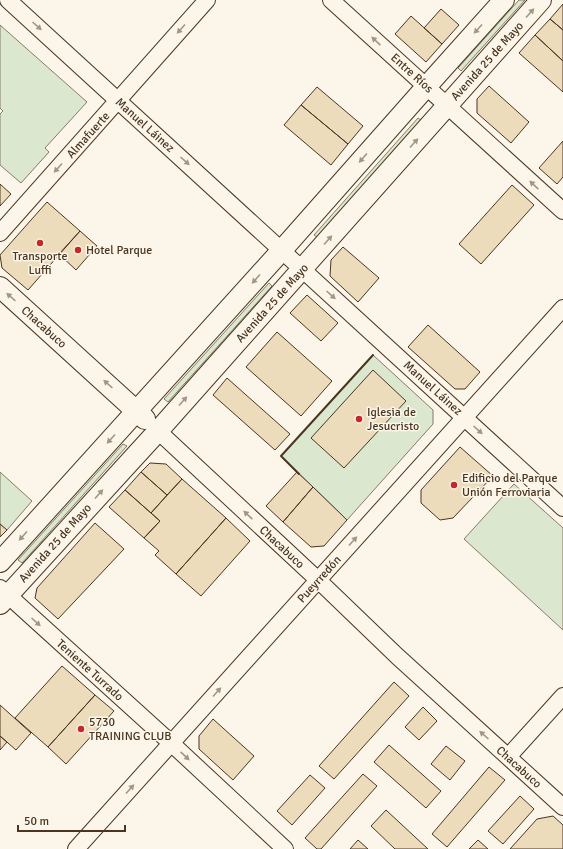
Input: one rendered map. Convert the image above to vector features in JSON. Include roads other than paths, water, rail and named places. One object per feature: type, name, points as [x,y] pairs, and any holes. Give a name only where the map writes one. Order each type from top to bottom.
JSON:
[{"type":"main road","points":[[0,562],[282,250],[504,0]]},
{"type":"main road","name":"Avenida 25 de Mayo","points":[[2,596],[158,431],[541,0]]},
{"type":"main road","name":"Chacabuco","points":[[0,287],[137,410],[158,431]]},
{"type":"street","name":"Manuel Láinez","points":[[8,0],[563,508]]},
{"type":"street","name":"Almafuerte","points":[[0,233],[207,0]]},
{"type":"street","name":"Entre Ríos","points":[[331,0],[563,211]]},
{"type":"street","name":"Pueyrredón","points":[[76,849],[563,308]]},
{"type":"street","name":"Chacabuco","points":[[158,431],[318,580],[396,656],[563,807]]},
{"type":"street","name":"Teniente Turrado","points":[[2,596],[171,743],[286,849]]},
{"type":"street","points":[[508,757],[563,696]]},
{"type":"place","name":"Transporte Luffi","points":[[40,243]]},
{"type":"place","name":"Hotel Parque","points":[[78,250]]},
{"type":"place","name":"Iglesia de Jesucristo","points":[[359,419]]},
{"type":"place","name":"Edificio del Parque Unión Ferroviaria","points":[[454,485]]},
{"type":"place","name":"5730 TRAINING CLUB","points":[[81,729]]}]
